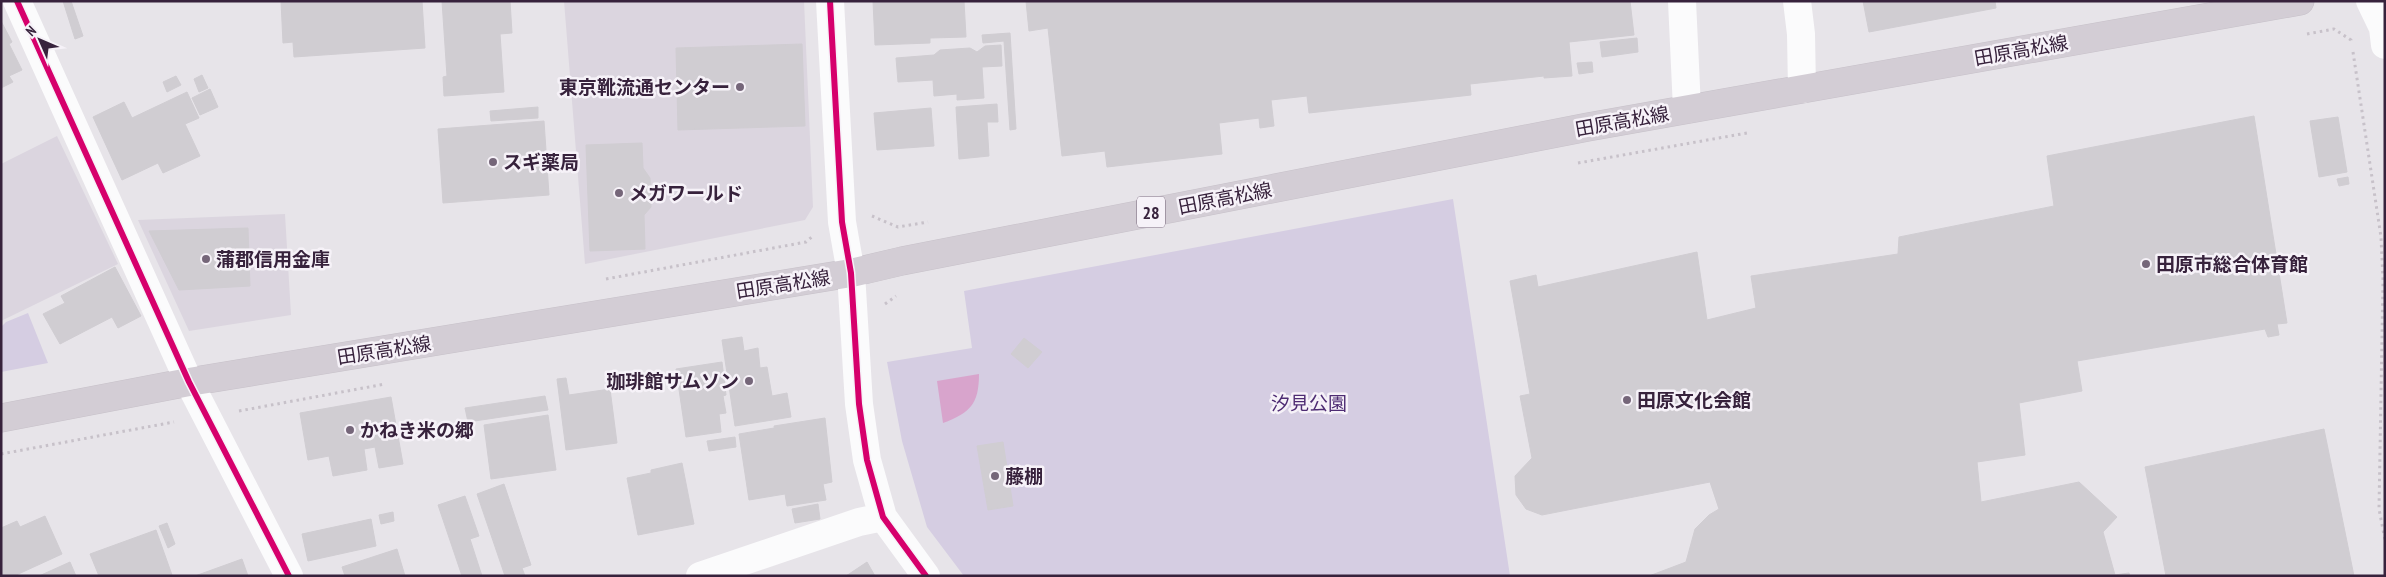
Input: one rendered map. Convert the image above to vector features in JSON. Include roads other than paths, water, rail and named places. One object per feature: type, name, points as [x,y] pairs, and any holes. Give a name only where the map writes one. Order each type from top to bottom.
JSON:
[{"type":"main road","name":"田原高松線","points":[[1,418],[189,382],[851,273],[912,259],[1687,109],[2300,1]]},
{"type":"street","points":[[17,1],[189,382],[289,576]]},
{"type":"street","points":[[830,1],[842,222],[851,273],[859,404],[867,460],[883,517],[926,576]]},
{"type":"street","points":[[1682,1],[1687,109]]},
{"type":"street","points":[[1797,1],[1801,34],[1802,89]]},
{"type":"street","points":[[2370,1],[2382,28],[2385,45]]},
{"type":"street","points":[[700,576],[859,522],[883,517]]},
{"type":"place","name":"東京靴流通センター","points":[[740,87]]},
{"type":"place","name":"スギ薬局","points":[[493,162]]},
{"type":"place","name":"メガワールド","points":[[619,193]]},
{"type":"place","name":"蒲郡信用金庫","points":[[206,259]]},
{"type":"place","name":"田原市総合体育館","points":[[2146,264]]},
{"type":"place","name":"珈琲館サムソン","points":[[749,381]]},
{"type":"place","name":"田原文化会館","points":[[1627,400]]},
{"type":"place","name":"かねき米の郷","points":[[350,430]]},
{"type":"place","name":"藤棚","points":[[995,476]]},
{"type":"park label","name":"汐見公園","points":[[1309,403]]}]
